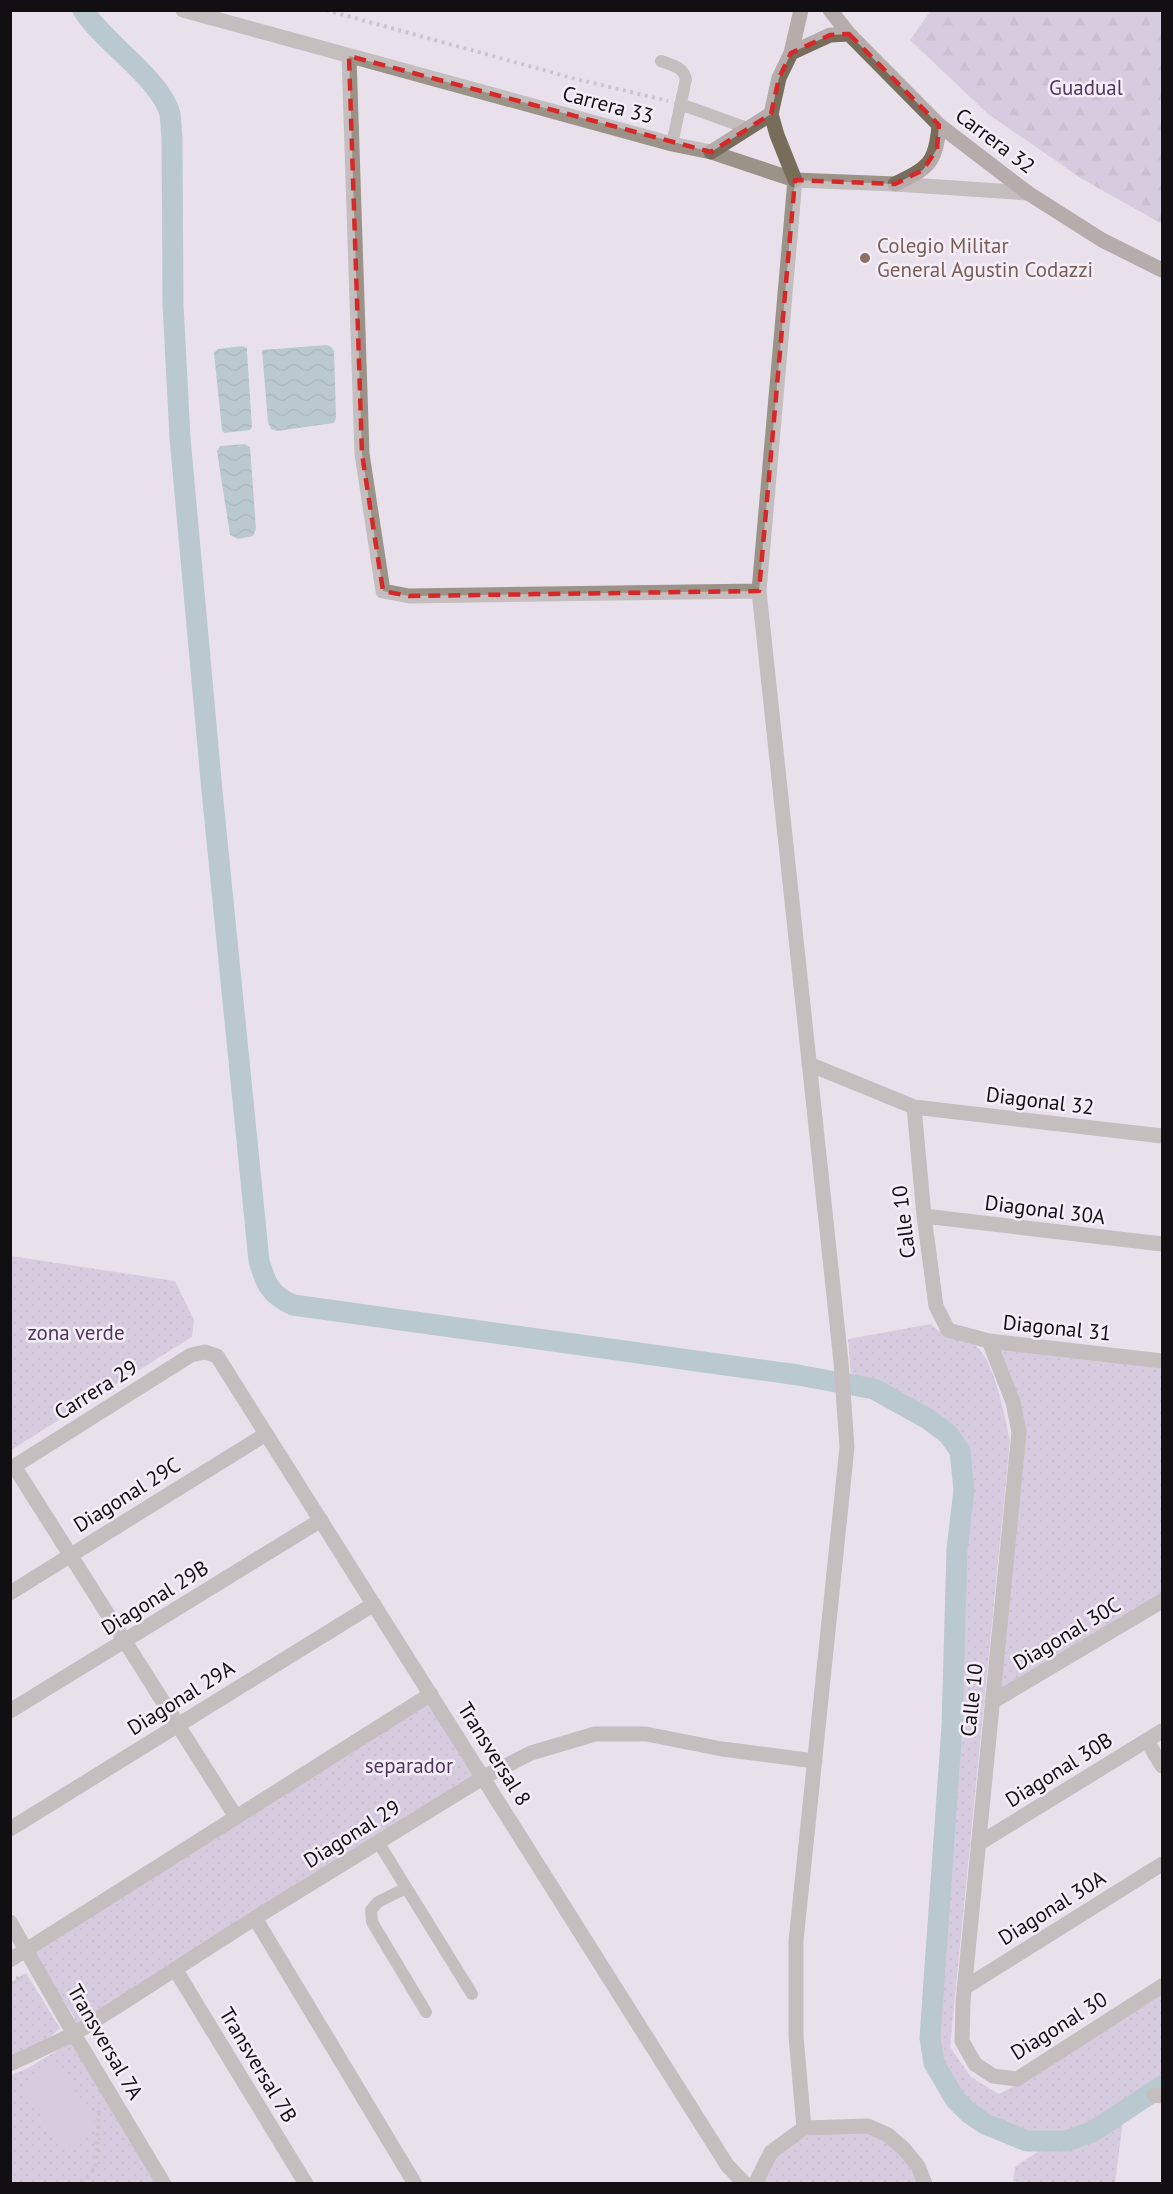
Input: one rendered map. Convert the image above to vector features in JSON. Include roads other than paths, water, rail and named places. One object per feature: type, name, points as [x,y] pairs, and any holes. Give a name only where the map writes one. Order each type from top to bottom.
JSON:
[{"type":"street","name":"Carrera 33","points":[[183,10],[672,144],[711,152],[795,180],[1028,193]]},
{"type":"street","points":[[801,10],[791,53],[779,78],[771,114],[795,180],[759,591],[841,1362],[847,1446],[796,1941],[796,2036],[804,2128]]},
{"type":"street","name":"Carrera 32","points":[[830,10],[849,34],[939,125],[1028,193],[1102,240],[1162,270]]},
{"type":"street","points":[[791,53],[830,34],[849,34]]},
{"type":"street","points":[[349,56],[362,454],[383,591],[409,596],[759,591]]},
{"type":"street","points":[[711,152],[771,114]]},
{"type":"street","points":[[894,184],[923,170],[937,149],[939,125]]},
{"type":"street","name":"Diagonal 32","points":[[809,1064],[914,1107],[1162,1136]]},
{"type":"street","name":"Calle 10","points":[[914,1107],[924,1216],[936,1305],[948,1330]]},
{"type":"street","name":"Diagonal 30A","points":[[924,1216],[1162,1244]]},
{"type":"street","name":"Diagonal 31","points":[[948,1330],[989,1341],[1162,1361]]},
{"type":"street","name":"Calle 10","points":[[975,2064],[962,2041],[964,1988],[1019,1432],[1013,1401],[989,1341]]},
{"type":"street","name":"Transversal 8","points":[[205,1352],[217,1356],[727,2165],[745,2184]]},
{"type":"street","name":"Carrera 29","points":[[12,1467],[191,1355],[205,1352]]},
{"type":"street","name":"Diagonal 29C","points":[[10,1593],[266,1434]]},
{"type":"street","points":[[12,1467],[236,1817]]},
{"type":"street","name":"Diagonal 29B","points":[[10,1711],[321,1520]]},
{"type":"street","name":"Diagonal 30C","points":[[993,1702],[1162,1601]]},
{"type":"street","name":"Diagonal 29A","points":[[10,1829],[374,1604]]},
{"type":"street","points":[[10,1960],[431,1694]]},
{"type":"street","name":"Diagonal 30B","points":[[978,1844],[1162,1731]]},
{"type":"street","name":"Diagonal 29","points":[[10,2064],[74,2034],[378,1842],[484,1777],[531,1753],[595,1734],[646,1734],[722,1749],[815,1761]]},
{"type":"street","points":[[1147,1741],[1162,1766]]},
{"type":"street","name":"Diagonal 30A","points":[[964,1988],[1162,1864]]},
{"type":"street","points":[[255,1918],[415,2184]]},
{"type":"street","name":"Transversal 7A","points":[[10,1922],[164,2184]]},
{"type":"street","name":"Transversal 7B","points":[[175,1969],[306,2184]]},
{"type":"street","name":"Diagonal 30","points":[[975,2064],[993,2076],[1017,2079],[1162,1986]]},
{"type":"street","points":[[755,2184],[771,2152],[804,2128],[868,2126],[888,2135],[904,2149],[918,2166],[925,2184]]},
{"type":"lane","points":[[661,61],[685,72],[686,79],[672,144]]},
{"type":"lane","points":[[680,104],[747,128]]},
{"type":"lane","points":[[378,1842],[472,1994]]},
{"type":"lane","points":[[406,1888],[378,1902],[371,1910],[372,1922],[426,2012]]},
{"type":"water","points":[[327,345],[334,351],[336,417],[334,423],[277,431],[271,429],[268,422],[262,350]]},
{"type":"water","points":[[243,346],[247,348],[252,427],[250,430],[224,433],[214,353],[218,349]]},
{"type":"water","points":[[245,444],[250,447],[256,529],[253,536],[238,539],[230,535],[217,451],[220,446]]},
{"type":"waterway","points":[[83,10],[92,23],[156,88],[170,114],[173,304],[180,438],[212,791],[259,1261],[270,1288],[279,1297],[293,1305],[798,1375],[874,1389],[928,1419],[948,1434],[960,1451],[964,1490],[957,1549],[952,1726],[930,2038],[934,2063],[955,2099],[969,2113],[985,2124],[1027,2141],[1066,2141],[1092,2132],[1162,2086]]},
{"type":"place","name":"Colegio Militar General Agustin Codazzi","points":[[865,258]]},
{"type":"park label","name":"Guadual","points":[[1086,88]]},
{"type":"park label","name":"zona verde","points":[[76,1333]]},
{"type":"park label","name":"separador","points":[[409,1766]]}]
